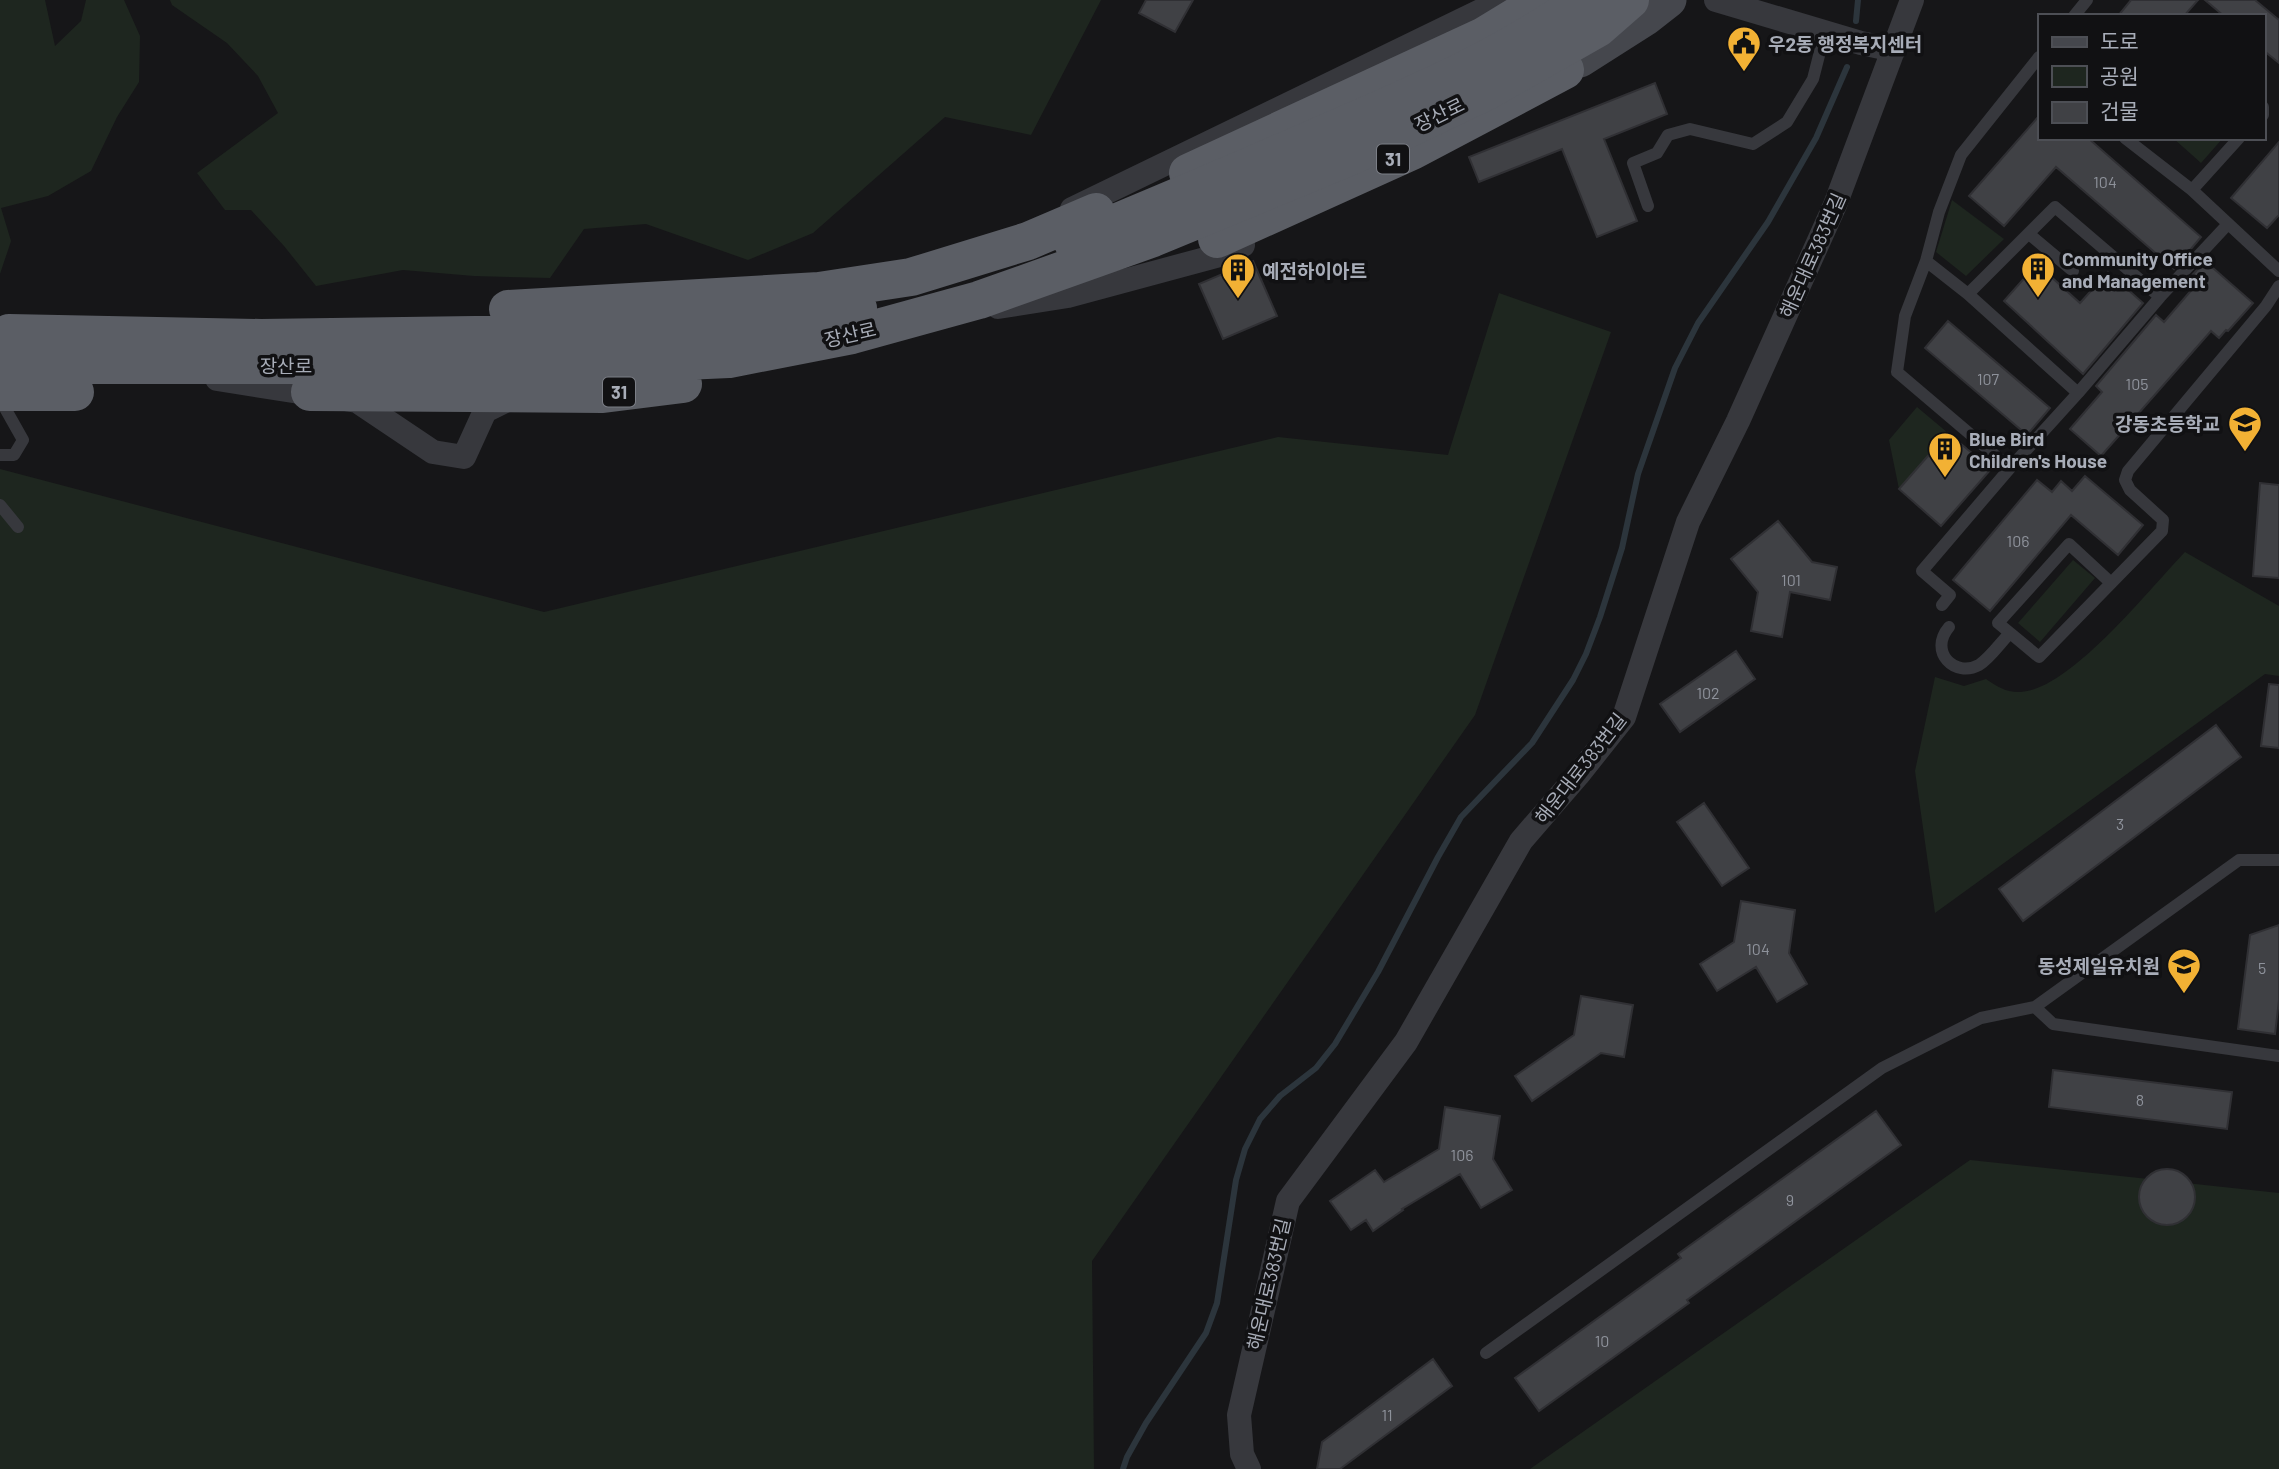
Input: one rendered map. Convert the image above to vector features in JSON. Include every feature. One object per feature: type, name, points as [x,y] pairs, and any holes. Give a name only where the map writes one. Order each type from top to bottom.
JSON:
[{"type":"highway","points":[[2,331],[243,315],[546,308],[819,290],[911,277],[1028,241],[1188,173],[1484,36],[1543,0]]},
{"type":"highway","name":"장산로","points":[[2,331],[274,338],[627,333],[755,324],[846,311],[943,287],[1030,259],[1226,177],[1482,61],[1582,0]]},
{"type":"highway","name":"장산로","points":[[2,331],[595,365],[729,359],[852,335],[979,300],[1153,238],[1349,157],[1501,83],[1598,28],[1630,0]]},
{"type":"highway","name":"31","points":[[0,392],[603,394],[759,375],[967,325],[1217,239],[1412,151],[1565,69]]},
{"type":"main road","name":"31","points":[[1565,69],[1671,0]]},
{"type":"street","points":[[2,331],[193,324],[394,324],[749,309],[923,284],[1503,0]]},
{"type":"street","points":[[0,381],[194,376],[357,401],[433,452],[464,457],[485,411],[543,382],[649,377],[760,366],[933,317],[1068,296],[1220,255],[1478,137],[1631,45],[1671,0]]},
{"type":"street","points":[[1716,0],[1765,8],[1825,32],[1894,50]]},
{"type":"street","name":"해운대로383번길","points":[[1249,1469],[1242,1454],[1238,1415],[1288,1201],[1406,1042],[1521,841],[1624,717],[1688,522],[1738,421],[1835,205],[1912,0]]},
{"type":"street","points":[[923,284],[933,317]]},
{"type":"street","points":[[193,324],[194,376]]},
{"type":"lane","points":[[2076,14],[2087,0]]},
{"type":"lane","points":[[1648,206],[1633,163],[1657,153],[1668,135],[1690,129],[1753,144],[1787,122],[1812,79],[1825,32]]},
{"type":"lane","points":[[2010,468],[1897,372],[1905,316],[1961,155],[2034,73]]},
{"type":"lane","points":[[2128,140],[2192,190],[2279,271]]},
{"type":"lane","points":[[2192,190],[2237,140]]},
{"type":"lane","points":[[1968,295],[2055,207],[2160,296]]},
{"type":"lane","points":[[1942,605],[1950,595],[1922,571],[2160,296],[2228,224]]},
{"type":"lane","points":[[2029,234],[2073,271]]},
{"type":"lane","points":[[1926,261],[2078,393]]},
{"type":"lane","points":[[2110,582],[2068,544],[1998,622],[2039,657],[2162,531],[2163,520],[2130,490],[2125,480],[2128,471],[2266,306],[2279,286]]},
{"type":"lane","points":[[0,381],[1,401],[23,440],[14,455],[0,455]]},
{"type":"lane","points":[[0,505],[18,527]]},
{"type":"lane","points":[[1949,627],[1939,646],[1942,657],[1965,668],[1979,665],[2010,633]]},
{"type":"lane","points":[[1486,1353],[1882,1068],[1981,1018],[2035,1007],[2239,860],[2279,860]]},
{"type":"lane","points":[[2035,1007],[2053,1024],[2279,1056]]},
{"type":"green space","points":[[0,0],[45,0],[55,46],[81,21],[86,0],[124,0],[140,36],[139,82],[117,117],[91,171],[48,196],[1,208],[11,241],[0,274]]},
{"type":"green space","points":[[170,0],[1101,0],[1031,135],[945,117],[813,233],[748,260],[646,224],[584,229],[550,278],[474,276],[403,270],[316,286],[251,210],[225,210],[197,173],[278,113],[258,76],[227,43],[172,5]]},
{"type":"green space","points":[[2175,140],[2221,140],[2201,163]]},
{"type":"green space","points":[[1952,200],[2004,239],[1966,276],[1936,252]]},
{"type":"green space","points":[[1499,293],[1611,332],[1475,715],[1092,1261],[1094,1469],[0,1469],[0,469],[544,612],[1278,437],[1448,455]]},
{"type":"green space","points":[[1917,407],[1948,433],[1899,489],[1889,440]]},
{"type":"green space","points":[[2185,552],[2279,606],[2279,676],[2265,674],[1935,913],[1915,771],[1935,677],[1964,686],[1986,679],[2011,692],[2041,687],[2086,656]]},
{"type":"green space","points":[[2073,560],[2095,578],[2040,642],[2018,623]]},
{"type":"green space","points":[[1970,1160],[2279,1193],[2279,1469],[1530,1469]]},
{"type":"building","points":[[1146,0],[1193,0],[1175,32],[1139,13]]},
{"type":"building","points":[[2131,0],[2198,0],[2186,14],[2120,14]]},
{"type":"building","points":[[2205,0],[2255,0],[2279,20],[2279,63],[2265,52],[2265,14],[2222,14]]},
{"type":"building","points":[[1655,83],[1667,114],[1604,139],[1637,221],[1597,237],[1562,149],[1479,182],[1469,157]]},
{"type":"building","points":[[2038,117],[2038,140],[2090,140],[2201,237],[2174,269],[2056,167],[2004,226],[1969,196]]},
{"type":"building","points":[[2279,142],[2279,215],[2267,228],[2231,198]]},
{"type":"building","name":"예전하이아트","points":[[1253,261],[1277,316],[1223,339],[1199,284]]},
{"type":"building","points":[[2205,261],[2253,303],[2219,338],[2211,331],[2101,456],[2070,429],[2102,392],[2096,386],[2156,315],[2164,322],[2194,287],[2187,281]]},
{"type":"building","points":[[2037,264],[2080,303],[2108,272],[2143,303],[2083,374],[2004,301]]},
{"type":"building","points":[[1948,321],[2050,408],[2027,435],[1925,348]]},
{"type":"building","name":"Blue Bird Children's House","points":[[1948,433],[1991,469],[1941,526],[1899,489]]},
{"type":"building","points":[[2085,476],[2143,525],[2118,555],[2071,515],[1990,611],[1953,580],[2037,480],[2052,492],[2061,481],[2072,491]]},
{"type":"building","points":[[2260,483],[2279,485],[2279,578],[2253,576]]},
{"type":"building","points":[[1778,521],[1812,562],[1837,567],[1830,600],[1790,592],[1782,637],[1751,631],[1758,592],[1731,559]]},
{"type":"building","points":[[1736,651],[1755,679],[1680,732],[1660,704]]},
{"type":"building","points":[[2269,684],[2279,685],[2279,748],[2261,746]]},
{"type":"building","points":[[2216,725],[2241,757],[2023,921],[1999,889]]},
{"type":"building","points":[[1704,803],[1749,868],[1722,886],[1677,822]]},
{"type":"building","points":[[1741,901],[1795,910],[1789,953],[1807,984],[1777,1002],[1756,967],[1717,991],[1700,964],[1734,942]]},
{"type":"building","points":[[2279,925],[2279,1000],[2275,1034],[2238,1029],[2250,935]]},
{"type":"building","points":[[1581,996],[1633,1005],[1624,1057],[1601,1053],[1532,1101],[1515,1076],[1574,1035]]},
{"type":"building","points":[[2053,1070],[2232,1092],[2227,1129],[2049,1107]]},
{"type":"building","points":[[1445,1107],[1500,1116],[1493,1159],[1512,1190],[1481,1208],[1460,1174],[1402,1209],[1373,1231],[1366,1220],[1351,1230],[1330,1201],[1375,1170],[1384,1182],[1439,1149]]},
{"type":"building","points":[[1876,1111],[1901,1145],[1539,1411],[1515,1378],[1681,1258],[1678,1254]]},
{"type":"building","points":[[2167,1169],[2178,1171],[2187,1177],[2193,1186],[2193,1208],[2187,1217],[2178,1223],[2167,1225],[2156,1223],[2147,1217],[2141,1208],[2139,1197],[2141,1186],[2147,1177],[2156,1171]]},
{"type":"building","points":[[1433,1359],[1452,1386],[1340,1469],[1317,1469],[1322,1442]]},
{"type":"waterway","points":[[1856,21],[1858,0]]},
{"type":"waterway","points":[[1123,1469],[1146,1423],[1206,1333],[1217,1303],[1236,1180],[1245,1149],[1260,1119],[1280,1096],[1316,1068],[1335,1044],[1378,972],[1461,817],[1532,743],[1573,680],[1600,617],[1622,548],[1638,474],[1675,368],[1698,323],[1768,222],[1816,138],[1847,67]]},
{"type":"place","name":"우2동 행정복지센터","points":[[1744,73]]},
{"type":"place","name":"Community Office and Management","points":[[2038,299]]},
{"type":"place","name":"예전하이아트","points":[[1238,300]]},
{"type":"place","name":"강동초등학교","points":[[2245,453]]},
{"type":"place","name":"Blue Bird Children's House","points":[[1945,479]]},
{"type":"place","name":"동성제일유치원","points":[[2184,995]]}]
